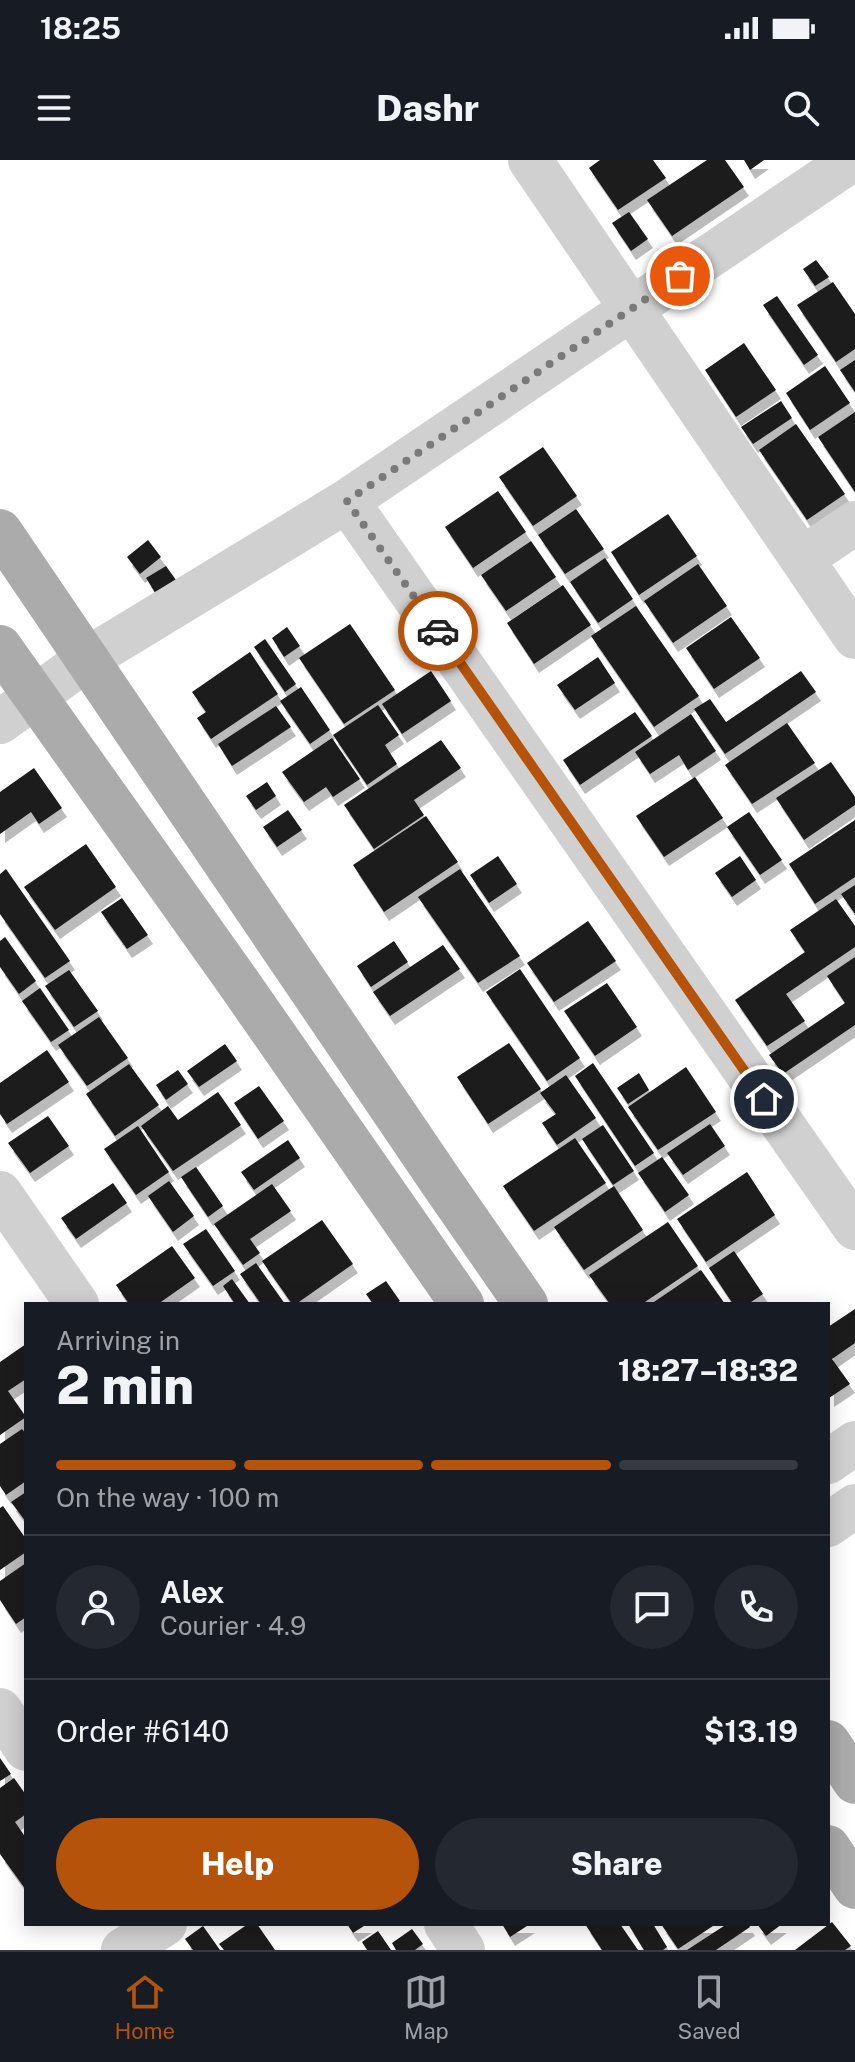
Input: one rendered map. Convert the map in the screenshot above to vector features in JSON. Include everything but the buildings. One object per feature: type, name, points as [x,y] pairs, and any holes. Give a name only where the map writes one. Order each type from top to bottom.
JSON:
[{"type":"main road","points":[[0,531],[525,1302]]},
{"type":"main road","points":[[0,647],[18,710],[238,982],[461,1302]]},
{"type":"main road","points":[[238,982],[286,952]]},
{"type":"main road","points":[[830,1745],[855,1782]]},
{"type":"main road","points":[[830,1850],[855,1887]]},
{"type":"street","points":[[530,160],[855,637]]},
{"type":"street","points":[[18,710],[87,659],[347,501],[852,160]]},
{"type":"street","points":[[347,501],[855,1228]]},
{"type":"street","points":[[803,558],[855,523]]},
{"type":"street","points":[[0,1193],[76,1302]]},
{"type":"street","points":[[830,1461],[855,1443]]},
{"type":"street","points":[[830,1524],[855,1506]]},
{"type":"street","points":[[0,1710],[24,1746]]},
{"type":"street","points":[[447,1926],[463,1950]]},
{"type":"way so far","points":[[438,631],[347,501],[680,276]]},
{"type":"route","points":[[438,631],[764,1099]]}]
